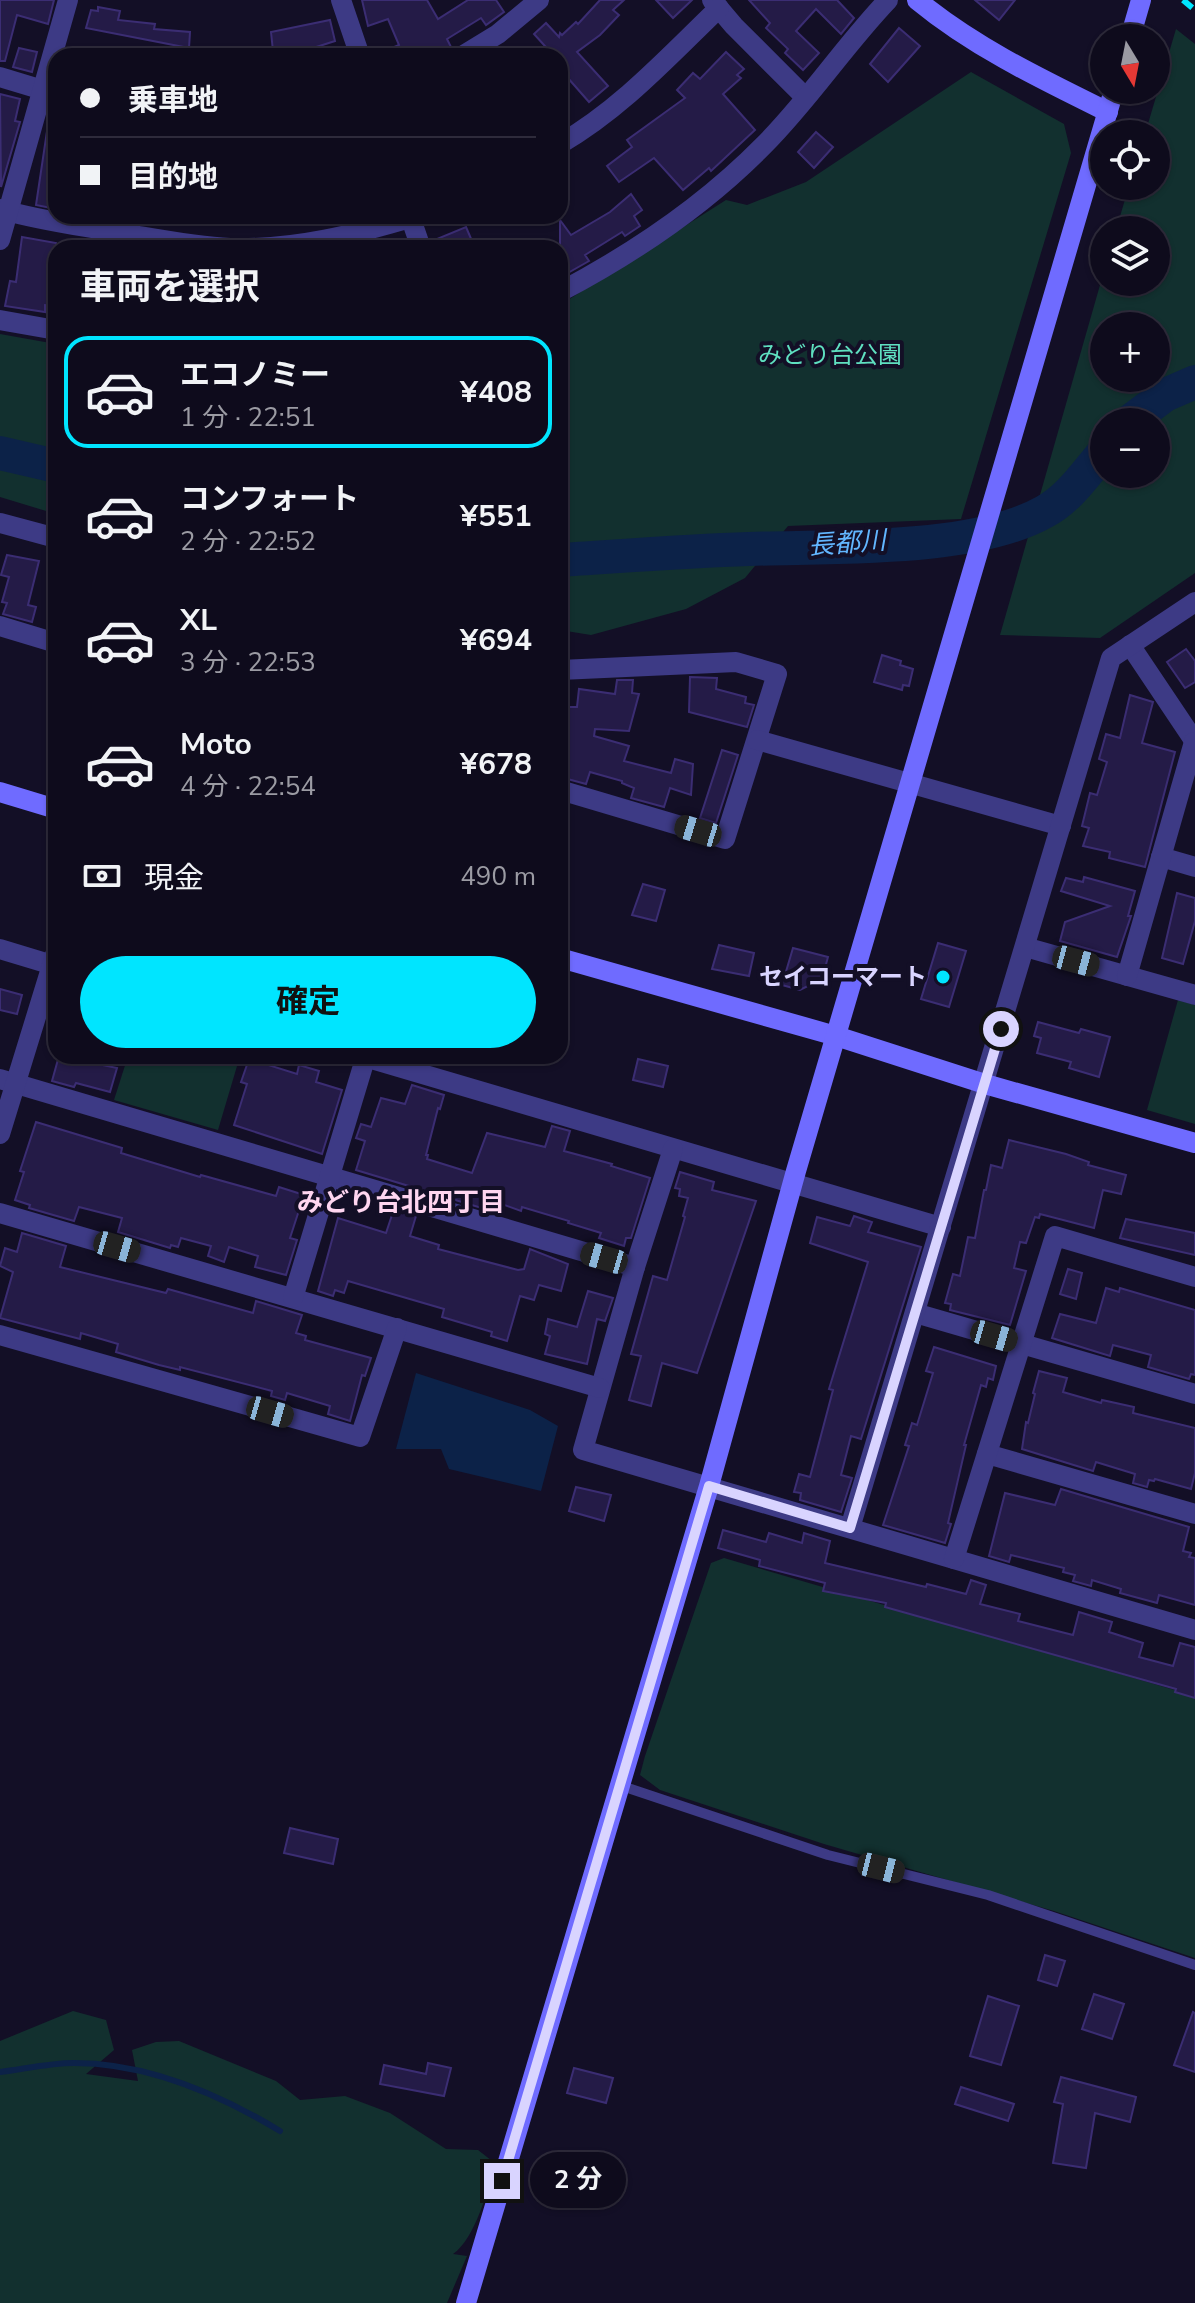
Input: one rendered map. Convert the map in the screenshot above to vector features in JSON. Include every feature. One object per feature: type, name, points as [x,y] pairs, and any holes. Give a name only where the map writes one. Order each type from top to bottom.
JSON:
[{"type":"street","points":[[58,48],[68,0]]},
{"type":"street","points":[[341,0],[357,48]]},
{"type":"street","points":[[475,48],[498,34],[539,0]]},
{"type":"street","points":[[568,288],[639,248],[722,184],[766,144],[888,0]]},
{"type":"street","points":[[917,0],[1012,64],[1108,112]]},
{"type":"street","points":[[1133,24],[1141,0]]},
{"type":"street","points":[[568,139],[619,102],[716,4],[805,97]]},
{"type":"street","points":[[0,77],[48,92]]},
{"type":"street","points":[[0,240],[4,210],[48,95]]},
{"type":"street","points":[[466,2303],[709,1486],[792,1184],[1110,104]]},
{"type":"street","points":[[4,210],[48,219]]},
{"type":"street","points":[[76,224],[165,240]]},
{"type":"street","points":[[321,240],[389,224]]},
{"type":"street","points":[[0,320],[48,329]]},
{"type":"street","points":[[0,523],[48,536]]},
{"type":"street","points":[[850,1528],[1111,658],[1195,602]]},
{"type":"street","points":[[0,626],[48,641]]},
{"type":"street","points":[[1127,976],[1194,742],[1130,645]]},
{"type":"street","points":[[568,670],[736,662],[777,674],[725,839],[568,792]]},
{"type":"street","points":[[757,740],[1061,826]]},
{"type":"street","points":[[0,792],[48,807]]},
{"type":"street","points":[[1161,857],[1195,867]]},
{"type":"street","points":[[1025,947],[1195,995]]},
{"type":"street","points":[[0,949],[48,959]]},
{"type":"street","points":[[568,960],[1195,1143]]},
{"type":"street","points":[[0,1134],[8,1081],[48,979]]},
{"type":"street","points":[[293,1298],[362,1064]]},
{"type":"street","points":[[391,1064],[941,1227]]},
{"type":"street","points":[[8,1081],[635,1267]]},
{"type":"street","points":[[673,1149],[635,1267],[583,1450],[1195,1630]]},
{"type":"street","points":[[0,1213],[600,1388]]},
{"type":"street","points":[[954,1559],[1055,1236],[1195,1277]]},
{"type":"street","points":[[915,1313],[1195,1394]]},
{"type":"street","points":[[0,1335],[360,1437],[397,1328]]},
{"type":"street","points":[[987,1454],[1195,1514]]},
{"type":"lane","points":[[619,1785],[828,1855],[988,1895],[1195,1965]]},
{"type":"green space","points":[[1176,29],[1195,44],[1195,573],[1100,638],[1000,635],[1090,320],[1090,392],[1170,392],[1170,312],[1092,312],[1097,296],[1170,296],[1170,216],[1120,216],[1125,200],[1170,200],[1170,120],[1149,120],[1154,104],[1170,104],[1170,49]]},
{"type":"green space","name":"みどり台公園","points":[[971,72],[1064,124],[1071,153],[961,519],[788,526],[745,578],[686,609],[591,635],[568,631],[568,300],[726,200],[747,205],[806,182]]},
{"type":"green space","points":[[0,334],[48,343],[48,512],[0,497]]},
{"type":"green space","points":[[1178,1000],[1195,1005],[1195,1124],[1147,1110]]},
{"type":"green space","points":[[125,1064],[238,1064],[218,1130],[114,1100]]},
{"type":"green space","points":[[724,1558],[1195,1696],[1195,1958],[1054,1911],[824,1844],[660,1790],[640,1775],[711,1563]]},
{"type":"green space","points":[[73,2011],[106,2020],[114,2050],[86,2074],[138,2081],[132,2050],[156,2042],[179,2041],[276,2081],[300,2100],[345,2096],[390,2113],[446,2149],[478,2150],[496,2164],[474,2225],[453,2254],[467,2256],[447,2303],[0,2303],[0,2041]]},
{"type":"water","points":[[416,1373],[530,1410],[558,1426],[541,1491],[449,1469],[441,1449],[396,1449]]},
{"type":"building","points":[[0,0],[54,0],[48,24],[17,15],[5,61],[0,61]]},
{"type":"building","points":[[362,0],[427,0],[438,19],[468,0],[496,0],[504,12],[486,25],[481,18],[447,39],[452,48],[392,48],[399,45],[388,19],[368,26]]},
{"type":"building","points":[[600,0],[624,0],[613,10],[619,15],[600,35],[577,52],[608,86],[589,102],[568,78],[568,48],[547,48],[534,34],[546,23],[559,37],[576,22],[578,24]]},
{"type":"building","points":[[656,0],[692,0],[673,18]]},
{"type":"building","points":[[749,0],[837,0],[854,18],[841,34],[816,9],[796,31],[819,53],[803,70],[785,53],[788,49],[766,28],[770,23]]},
{"type":"building","points":[[975,0],[1015,0],[999,20]]},
{"type":"building","points":[[98,7],[120,11],[118,20],[155,24],[154,29],[190,32],[189,48],[86,28],[91,10],[98,11]]},
{"type":"building","points":[[330,20],[335,41],[313,48],[273,48],[271,32]]},
{"type":"building","points":[[899,28],[920,46],[888,82],[870,64]]},
{"type":"building","points":[[19,48],[37,52],[32,72],[13,67]]},
{"type":"building","points":[[726,52],[744,69],[737,75],[741,78],[723,94],[755,130],[711,171],[709,168],[683,190],[654,158],[619,182],[607,166],[632,147],[627,140],[685,98],[677,90],[693,73],[700,79]]},
{"type":"building","points":[[0,94],[20,99],[15,121],[20,122],[1,187]]},
{"type":"building","points":[[47,131],[48,131],[48,207],[36,205]]},
{"type":"building","points":[[816,132],[833,147],[814,168],[798,152]]},
{"type":"building","points":[[631,194],[642,210],[634,216],[640,226],[625,236],[622,232],[585,255],[589,261],[568,273],[568,240],[560,240],[560,224],[571,235],[610,212]]},
{"type":"building","points":[[466,227],[472,240],[434,240]]},
{"type":"building","points":[[22,237],[48,242],[48,305],[45,305],[45,312],[5,306],[10,281],[16,282]]},
{"type":"building","points":[[7,555],[39,561],[28,605],[36,607],[32,622],[3,614],[7,603],[2,602],[9,577],[1,575]]},
{"type":"building","points":[[1186,649],[1195,661],[1195,682],[1185,688],[1167,662]]},
{"type":"building","points":[[882,655],[913,669],[909,686],[903,685],[902,690],[874,682]]},
{"type":"building","points":[[690,677],[717,678],[716,689],[746,697],[745,703],[754,705],[747,727],[689,712]]},
{"type":"building","points":[[617,680],[633,680],[632,693],[639,694],[629,731],[595,729],[594,736],[629,746],[624,761],[671,773],[675,759],[693,764],[691,795],[670,788],[664,807],[631,798],[634,788],[622,781],[590,772],[586,784],[568,779],[568,707],[577,707],[579,689],[615,694]]},
{"type":"building","points":[[1130,695],[1153,702],[1142,743],[1175,752],[1145,867],[1109,858],[1110,852],[1083,846],[1089,828],[1082,826],[1090,793],[1097,795],[1107,762],[1099,759],[1106,734],[1120,738]]},
{"type":"building","points":[[722,750],[738,755],[716,823],[700,818]]},
{"type":"building","points":[[1084,877],[1135,891],[1128,916],[1131,916],[1117,957],[1060,941],[1065,922],[1110,906],[1061,891],[1066,878],[1083,882]]},
{"type":"building","points":[[643,884],[665,890],[656,921],[632,915]]},
{"type":"building","points":[[1177,893],[1195,898],[1195,921],[1183,964],[1162,958]]},
{"type":"building","points":[[938,943],[966,951],[949,1007],[921,999]]},
{"type":"building","points":[[719,945],[754,953],[749,976],[712,969]]},
{"type":"building","points":[[793,948],[828,957],[822,979],[800,990],[782,985]]},
{"type":"building","points":[[0,989],[22,995],[17,1014],[0,1010]]},
{"type":"building","points":[[1038,1022],[1079,1033],[1081,1029],[1110,1037],[1099,1077],[1069,1068],[1071,1062],[1037,1053],[1041,1038],[1034,1036]]},
{"type":"building","points":[[638,1059],[668,1066],[663,1087],[633,1080]]},
{"type":"building","points":[[57,1064],[98,1064],[117,1068],[110,1092],[76,1083],[74,1087],[52,1081]]},
{"type":"building","points":[[247,1064],[265,1064],[297,1074],[299,1065],[319,1071],[316,1082],[342,1090],[322,1154],[234,1125],[247,1084],[241,1082]]},
{"type":"building","points":[[412,1085],[444,1095],[438,1108],[427,1159],[472,1173],[487,1133],[545,1147],[552,1126],[570,1131],[564,1151],[650,1178],[631,1238],[626,1238],[624,1246],[599,1238],[601,1233],[522,1207],[521,1211],[488,1199],[485,1209],[356,1170],[365,1141],[356,1138],[361,1124],[371,1127],[381,1098],[405,1104]]},
{"type":"building","points":[[36,1122],[122,1148],[121,1153],[200,1177],[276,1196],[279,1187],[304,1195],[290,1238],[297,1240],[286,1275],[255,1267],[258,1256],[229,1247],[224,1262],[208,1256],[211,1246],[181,1238],[178,1247],[171,1245],[170,1248],[118,1232],[122,1218],[79,1207],[74,1221],[29,1208],[30,1205],[15,1200],[24,1172],[20,1171]]},
{"type":"building","points":[[1009,1140],[1066,1154],[1089,1162],[1088,1165],[1126,1175],[1121,1194],[1103,1190],[1094,1228],[1040,1214],[1039,1218],[1035,1217],[1026,1243],[1020,1242],[1014,1268],[1026,1271],[1010,1325],[950,1310],[951,1304],[945,1303],[953,1274],[960,1276],[968,1237],[975,1238],[991,1165],[1002,1168]]},
{"type":"building","points":[[680,1172],[714,1182],[712,1190],[756,1201],[697,1373],[662,1363],[651,1406],[629,1400],[641,1356],[631,1354],[653,1276],[667,1280],[685,1217],[688,1198],[679,1196],[680,1189],[675,1188]]},
{"type":"building","points":[[394,1209],[416,1216],[410,1236],[439,1245],[438,1249],[518,1270],[524,1269],[530,1249],[568,1264],[561,1291],[539,1285],[534,1300],[520,1296],[507,1341],[491,1336],[492,1332],[442,1317],[444,1309],[348,1281],[344,1293],[335,1290],[333,1296],[318,1291],[338,1218],[386,1233]]},
{"type":"building","points":[[854,1216],[872,1222],[868,1232],[921,1247],[861,1439],[851,1436],[841,1475],[852,1478],[841,1512],[800,1500],[801,1493],[794,1492],[799,1474],[810,1477],[833,1390],[829,1389],[868,1262],[810,1243],[817,1217],[850,1226]]},
{"type":"building","points":[[1126,1219],[1195,1233],[1195,1255],[1120,1238]]},
{"type":"building","points":[[22,1233],[66,1246],[60,1267],[166,1293],[168,1289],[253,1313],[256,1301],[302,1315],[296,1333],[306,1336],[305,1340],[371,1358],[365,1376],[362,1375],[350,1421],[328,1414],[330,1406],[287,1393],[285,1400],[271,1396],[272,1391],[116,1352],[118,1344],[81,1333],[80,1339],[0,1318],[13,1272],[0,1266],[5,1248],[17,1252]]},
{"type":"building","points":[[1068,1269],[1082,1273],[1076,1299],[1060,1294]]},
{"type":"building","points":[[1106,1288],[1119,1292],[1120,1288],[1195,1310],[1195,1375],[1191,1374],[1189,1379],[1148,1367],[1151,1355],[1113,1345],[1110,1356],[1052,1338],[1060,1314],[1096,1323]]},
{"type":"building","points":[[588,1291],[613,1298],[605,1321],[597,1319],[587,1364],[545,1354],[550,1336],[545,1334],[548,1319],[577,1327]]},
{"type":"building","points":[[934,1347],[996,1366],[993,1380],[988,1378],[986,1387],[981,1385],[964,1445],[945,1543],[883,1525],[909,1446],[905,1445],[912,1423],[917,1425],[933,1373],[926,1371]]},
{"type":"building","points":[[1039,1371],[1067,1378],[1063,1392],[1101,1403],[1102,1400],[1134,1407],[1133,1413],[1195,1428],[1195,1473],[1191,1489],[1155,1479],[1149,1480],[1147,1487],[1133,1483],[1135,1474],[1096,1462],[1093,1471],[1022,1449]]},
{"type":"building","points":[[576,1487],[611,1495],[604,1521],[569,1511]]},
{"type":"building","points":[[1061,1489],[1189,1527],[1183,1551],[1195,1558],[1195,1605],[1159,1595],[1157,1603],[1120,1593],[1121,1589],[1092,1580],[1091,1586],[1073,1581],[1075,1575],[1063,1572],[1064,1568],[1011,1555],[1009,1562],[989,1556],[1005,1493],[1055,1505]]},
{"type":"building","points":[[723,1530],[766,1542],[769,1533],[802,1543],[804,1533],[830,1541],[825,1563],[926,1587],[927,1584],[966,1594],[971,1580],[986,1585],[980,1604],[1020,1614],[1018,1621],[1073,1635],[1079,1612],[1112,1622],[1109,1632],[1143,1643],[1139,1657],[1173,1666],[1180,1643],[1195,1647],[1195,1698],[1175,1692],[1176,1689],[885,1607],[886,1603],[823,1591],[825,1583],[759,1566],[760,1560],[718,1548]]},
{"type":"building","points":[[290,1828],[338,1839],[333,1864],[284,1853]]},
{"type":"building","points":[[1045,1955],[1065,1961],[1057,1986],[1038,1980]]},
{"type":"building","points":[[1094,1994],[1124,2004],[1112,2039],[1082,2029]]},
{"type":"building","points":[[988,1996],[1019,2006],[1001,2065],[970,2056]]},
{"type":"building","points":[[1195,2013],[1195,2072],[1174,2065]]},
{"type":"building","points":[[428,2063],[451,2068],[444,2096],[380,2084],[384,2065],[426,2074]]},
{"type":"building","points":[[574,2068],[613,2078],[606,2103],[567,2093]]},
{"type":"building","points":[[1061,2077],[1136,2097],[1130,2122],[1095,2113],[1086,2168],[1053,2163],[1063,2104],[1054,2102]]},
{"type":"building","points":[[961,2087],[1014,2104],[1008,2121],[955,2104]]},
{"type":"waterway","name":"長都川","points":[[1148,408],[1165,395],[1195,382]]},
{"type":"waterway","name":"長都川","points":[[0,453],[48,464]]},
{"type":"waterway","name":"長都川","points":[[568,560],[725,550],[860,547],[980,534],[1014,525],[1053,507],[1090,469]]},
{"type":"waterway","points":[[0,2072],[74,2063],[128,2068],[207,2093],[280,2131]]},
{"type":"railway","points":[[1183,0],[1195,10]]},
{"type":"place","name":"セイコーマート","points":[[943,977]]},
{"type":"district","name":"みどり台北四丁目","points":[[401,1202]]},
{"type":"route","points":[[502,2181],[709,1486],[850,1528],[1001,1029]]}]
